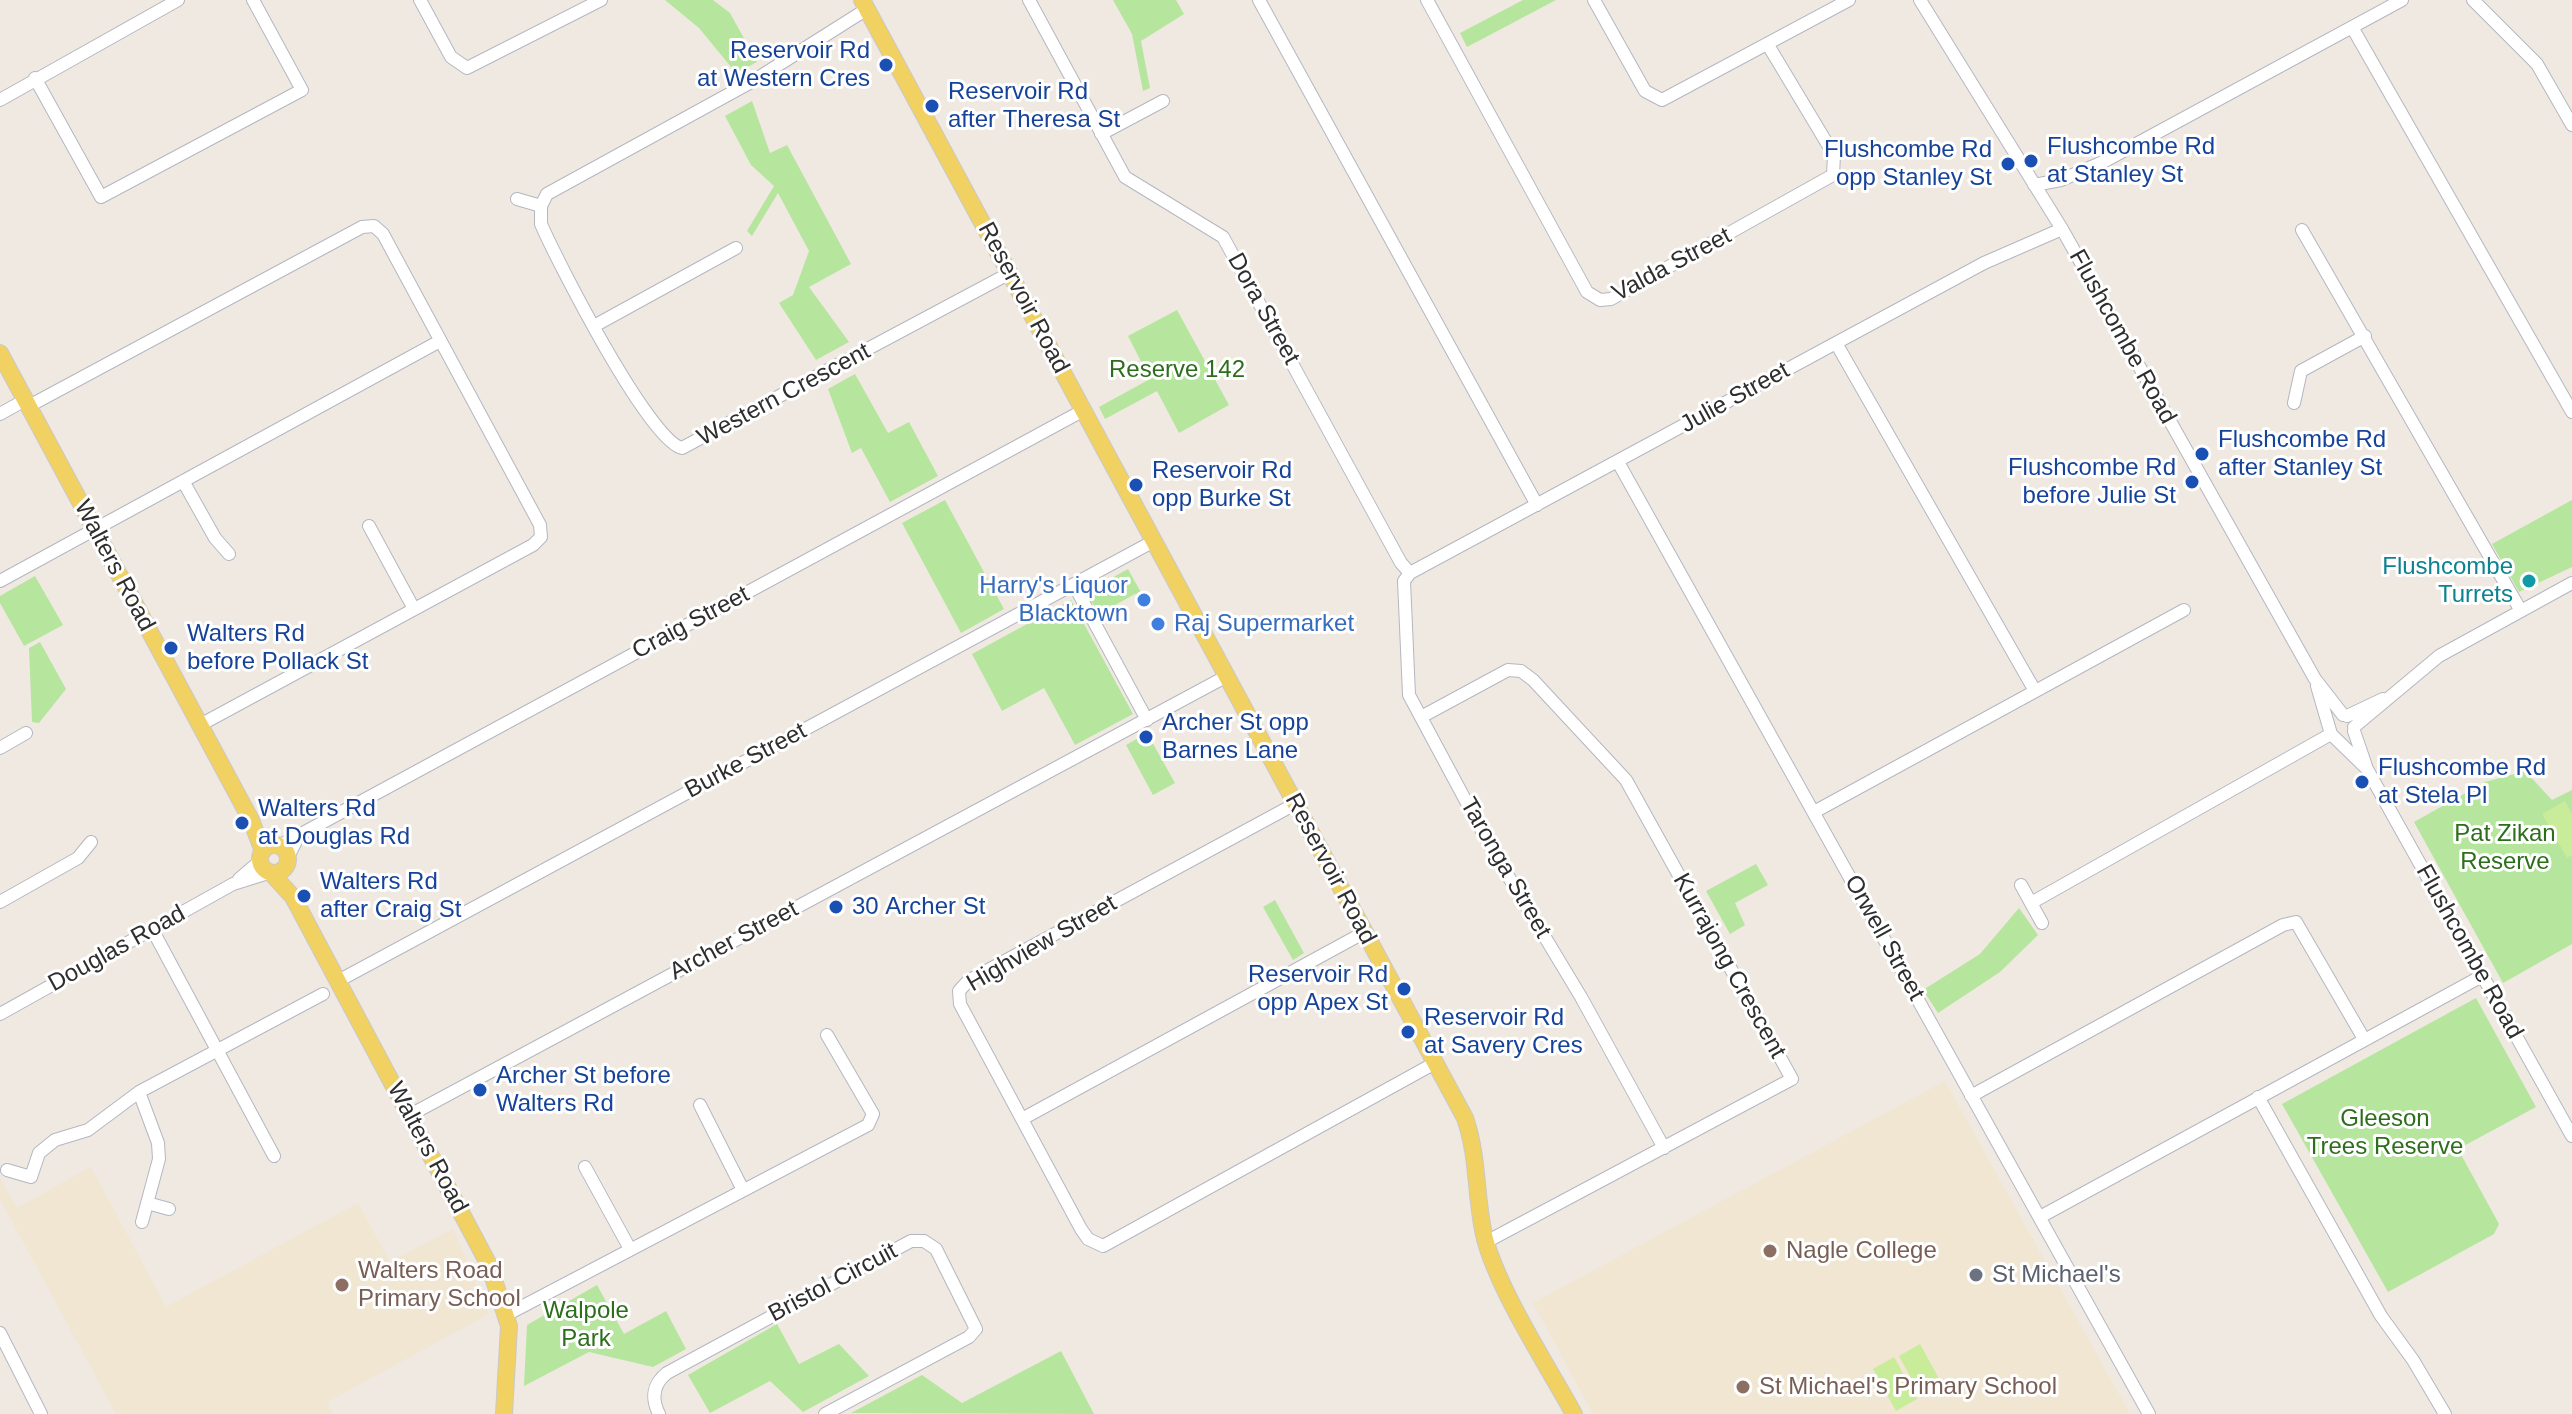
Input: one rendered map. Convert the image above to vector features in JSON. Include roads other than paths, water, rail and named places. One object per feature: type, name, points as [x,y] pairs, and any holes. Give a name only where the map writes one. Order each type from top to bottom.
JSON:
[{"type":"main road","name":"Reservoir Road","points":[[865,4],[1470,1132],[1486,1242],[1496,1268],[1574,1414]]},
{"type":"main road","name":"Walters Road","points":[[0,353],[489,1265],[508,1314],[509,1367],[504,1414]]},
{"type":"street","points":[[0,100],[178,0]]},
{"type":"street","points":[[35,78],[101,197],[285,102],[302,90],[253,0]]},
{"type":"street","points":[[420,0],[451,57],[467,68],[601,0]]},
{"type":"street","name":"Dora Street","points":[[1029,0],[1127,179],[1223,237],[1401,563],[1410,573]]},
{"type":"street","points":[[1259,0],[1537,505]]},
{"type":"street","name":"Valda Street","points":[[1427,0],[1587,292],[1600,300],[1611,299],[1833,175],[1834,155],[1768,45]]},
{"type":"street","points":[[1594,0],[1645,91],[1655,100],[1669,98],[1849,0]]},
{"type":"street","name":"Flushcombe Road","points":[[1920,0],[2062,229],[2315,679],[2354,729],[2367,769],[2572,1136]]},
{"type":"street","points":[[2034,185],[2061,180],[2103,162],[2402,0]]},
{"type":"street","points":[[2473,0],[2537,64],[2572,125]]},
{"type":"street","points":[[517,199],[541,206],[557,187],[753,81],[865,4]]},
{"type":"street","points":[[2352,27],[2572,412]]},
{"type":"street","points":[[1101,134],[1163,101]]},
{"type":"street","points":[[2047,205],[2051,189],[2061,180]]},
{"type":"street","name":"Western Crescent","points":[[541,206],[544,231],[627,386],[667,440],[682,448],[1010,273]]},
{"type":"street","points":[[0,414],[27,403],[362,227],[374,226],[383,234],[540,525],[541,537],[533,545],[200,725]]},
{"type":"street","name":"Julie Street","points":[[1410,573],[1989,261],[2062,229]]},
{"type":"street","points":[[2302,230],[2521,611]]},
{"type":"street","points":[[594,326],[736,248]]},
{"type":"street","points":[[2294,403],[2301,371],[2365,336]]},
{"type":"street","points":[[0,581],[440,341]]},
{"type":"street","points":[[1836,343],[2035,691]]},
{"type":"street","name":"Craig Street","points":[[274,859],[299,835],[1084,410]]},
{"type":"street","name":"Orwell Street","points":[[1618,462],[2149,1414]]},
{"type":"street","points":[[183,481],[215,538],[229,554]]},
{"type":"street","points":[[369,526],[414,609]]},
{"type":"street","name":"Burke Street","points":[[338,981],[1154,541]]},
{"type":"street","name":"Taronga Street","points":[[1410,573],[1403,588],[1406,685],[1490,846],[1581,997],[1664,1148]]},
{"type":"street","points":[[2332,733],[2346,739],[2439,656],[2572,583]]},
{"type":"street","points":[[1074,585],[1147,720]]},
{"type":"street","points":[[1814,812],[2184,610]]},
{"type":"street","name":"Kurrajong Crescent","points":[[1421,717],[1503,672],[1521,671],[1626,780],[1792,1079],[1486,1242]]},
{"type":"street","name":"Archer Street","points":[[410,1115],[1227,676]]},
{"type":"street","name":"Flushcombe Road","points":[[2315,679],[2332,733],[2367,769]]},
{"type":"street","points":[[2031,903],[2332,733],[2336,716],[2393,695]]},
{"type":"street","points":[[0,748],[26,733]]},
{"type":"street","name":"Highview Street","points":[[1295,804],[968,981],[959,991],[960,1004],[1081,1229],[1096,1245],[1113,1243],[1435,1063]]},
{"type":"street","points":[[0,902],[78,858],[91,842]]},
{"type":"street","name":"Douglas Road","points":[[0,1014],[274,859]]},
{"type":"street","points":[[2021,885],[2042,923]]},
{"type":"street","points":[[1971,1096],[2283,925],[2296,922],[2364,1039]]},
{"type":"street","points":[[152,929],[274,1156]]},
{"type":"street","points":[[1022,1119],[1365,932]]},
{"type":"street","points":[[2040,1217],[2482,976]]},
{"type":"street","points":[[7,1170],[31,1177],[44,1147],[101,1123],[139,1092],[323,994]]},
{"type":"street","points":[[508,1314],[868,1125],[873,1114],[827,1035]]},
{"type":"street","points":[[139,1092],[159,1151],[142,1222]]},
{"type":"street","points":[[2258,1097],[2381,1316],[2413,1360],[2445,1414]]},
{"type":"street","points":[[700,1105],[743,1190]]},
{"type":"street","points":[[585,1167],[630,1249]]},
{"type":"street","points":[[147,1203],[169,1209]]},
{"type":"street","name":"Bristol Circuit","points":[[659,1414],[654,1395],[657,1382],[667,1373],[911,1241],[924,1241],[936,1249],[976,1329],[969,1337],[825,1414]]},
{"type":"street","points":[[0,1333],[41,1414]]},
{"type":"place","name":"Reservoir Rd at Western Cres","points":[[886,65]]},
{"type":"place","name":"Reservoir Rd after Theresa St","points":[[932,106]]},
{"type":"place","name":"Flushcombe Rd at Stanley St","points":[[2031,161]]},
{"type":"place","name":"Flushcombe Rd opp Stanley St","points":[[2008,164]]},
{"type":"place","name":"Flushcombe Rd after Stanley St","points":[[2202,454]]},
{"type":"place","name":"Flushcombe Rd before Julie St","points":[[2192,482]]},
{"type":"place","name":"Reservoir Rd opp Burke St","points":[[1136,485]]},
{"type":"place","name":"Flushcombe Turrets","points":[[2529,581]]},
{"type":"place","name":"Harry's Liquor Blacktown","points":[[1144,600]]},
{"type":"place","name":"Raj Supermarket","points":[[1158,624]]},
{"type":"place","name":"Walters Rd before Pollack St","points":[[171,648]]},
{"type":"place","name":"Archer St opp Barnes Lane","points":[[1146,737]]},
{"type":"place","name":"Flushcombe Rd at Stela Pl","points":[[2362,782]]},
{"type":"place","name":"Walters Rd at Douglas Rd","points":[[242,823]]},
{"type":"place","name":"Walters Rd after Craig St","points":[[304,896]]},
{"type":"place","name":"30 Archer St","points":[[836,907]]},
{"type":"place","name":"Reservoir Rd opp Apex St","points":[[1404,989]]},
{"type":"place","name":"Reservoir Rd at Savery Cres","points":[[1408,1032]]},
{"type":"place","name":"Archer St before Walters Rd","points":[[480,1090]]},
{"type":"place","name":"Nagle College","points":[[1770,1251]]},
{"type":"place","name":"St Michael's","points":[[1976,1275]]},
{"type":"place","name":"Walters Road Primary School","points":[[342,1285]]},
{"type":"place","name":"St Michael's Primary School","points":[[1743,1387]]},
{"type":"park label","name":"Reserve 142","points":[[1177,370]]},
{"type":"park label","name":"Pat Zikan Reserve","points":[[2505,848]]},
{"type":"park label","name":"Gleeson Trees Reserve","points":[[2385,1133]]},
{"type":"park label","name":"Walpole Park","points":[[586,1325]]}]
